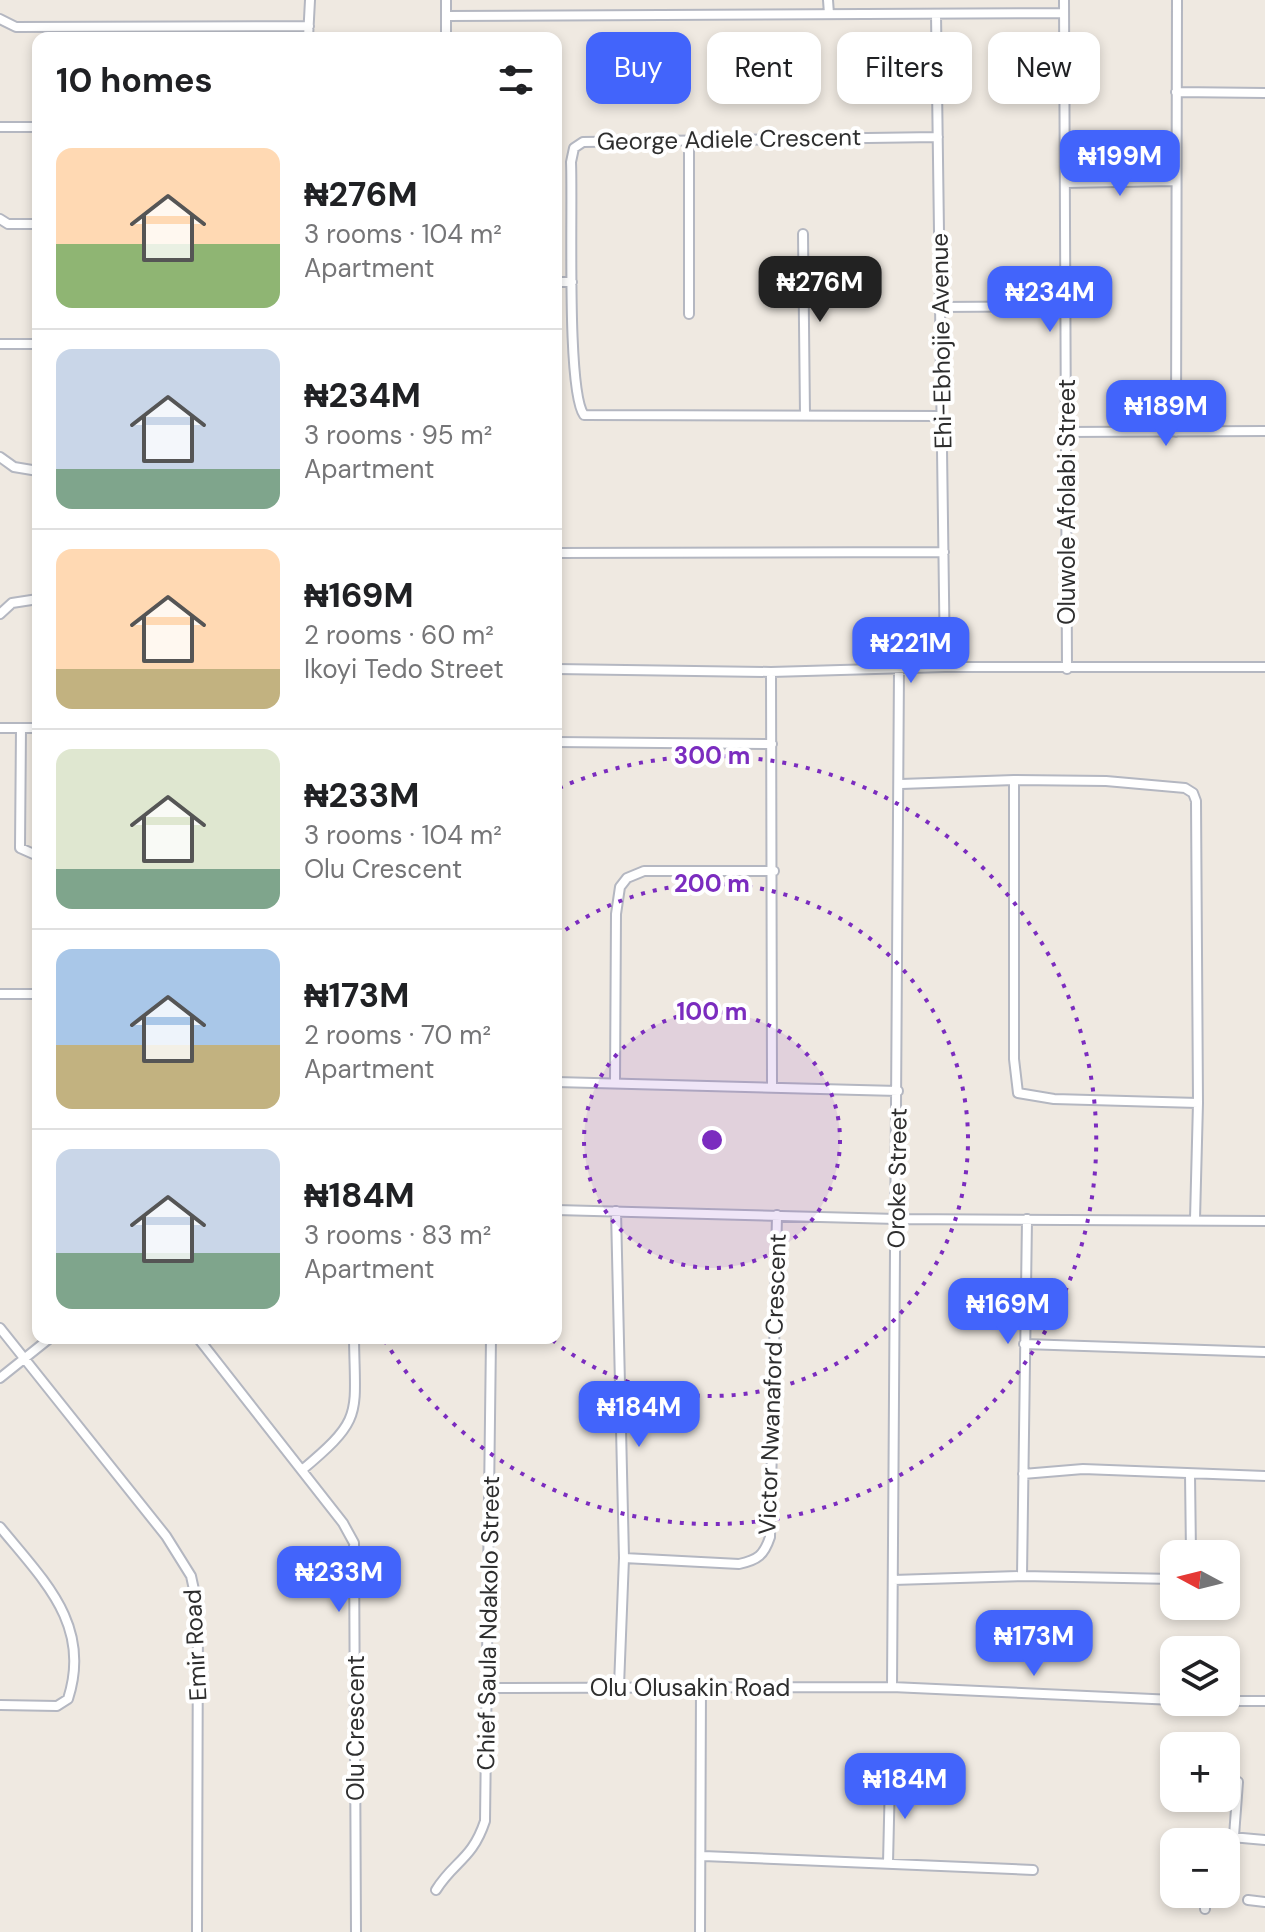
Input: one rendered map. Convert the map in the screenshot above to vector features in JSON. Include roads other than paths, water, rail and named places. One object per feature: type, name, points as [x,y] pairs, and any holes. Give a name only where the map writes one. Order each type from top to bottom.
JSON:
[{"type":"street","points":[[308,32],[310,0]]},
{"type":"street","points":[[446,0],[446,32]]},
{"type":"street","points":[[828,0],[829,14]]},
{"type":"street","name":"Oluwole Afolabi Street","points":[[1064,0],[1067,669]]},
{"type":"street","points":[[1176,432],[1174,181],[1177,0]]},
{"type":"street","points":[[446,16],[1064,13]]},
{"type":"street","name":"Ehi-Ebhojie Avenue","points":[[936,14],[945,667]]},
{"type":"street","points":[[0,19],[16,27],[309,26]]},
{"type":"street","points":[[1176,92],[1265,93]]},
{"type":"street","points":[[0,127],[32,127]]},
{"type":"street","name":"George Adiele Crescent","points":[[938,137],[689,141],[597,139],[583,142],[574,148],[571,162],[572,282],[576,396],[584,415],[942,416]]},
{"type":"street","points":[[689,141],[689,314]]},
{"type":"street","points":[[1065,183],[1174,181]]},
{"type":"street","points":[[0,219],[8,224],[32,224]]},
{"type":"street","points":[[803,234],[805,415]]},
{"type":"street","points":[[562,282],[572,282]]},
{"type":"street","points":[[940,307],[1066,306]]},
{"type":"street","points":[[0,344],[32,344]]},
{"type":"street","points":[[1066,432],[1265,431]]},
{"type":"street","points":[[0,457],[14,467],[32,470]]},
{"type":"street","points":[[562,553],[944,552]]},
{"type":"street","points":[[0,614],[12,603],[32,600]]},
{"type":"street","points":[[562,669],[771,672],[945,667],[1265,667]]},
{"type":"street","name":"Oroke Street","points":[[892,1687],[901,784],[899,670]]},
{"type":"street","points":[[771,672],[774,871],[772,1087]]},
{"type":"street","points":[[0,728],[32,728]]},
{"type":"street","points":[[21,728],[20,848],[32,853]]},
{"type":"street","points":[[562,742],[772,744]]},
{"type":"street","points":[[1014,780],[1014,1059],[1018,1093],[1054,1099],[1198,1103]]},
{"type":"street","points":[[901,784],[1106,781],[1185,788],[1193,793],[1196,801],[1198,1103],[1195,1219]]},
{"type":"street","points":[[615,1083],[615,936],[620,887],[627,878],[644,871],[774,871]]},
{"type":"street","points":[[0,994],[32,994]]},
{"type":"street","points":[[562,1082],[898,1091]]},
{"type":"street","points":[[562,1210],[897,1219],[1265,1221]]},
{"type":"street","points":[[616,1211],[624,1558],[619,1686]]},
{"type":"street","name":"Victor Nwanaford Crescent","points":[[624,1558],[739,1564],[754,1561],[764,1553],[770,1537],[777,1215]]},
{"type":"street","points":[[1022,1576],[1027,1219]]},
{"type":"street","name":"Emir Road","points":[[0,1328],[166,1536],[191,1576],[198,1608],[197,1932]]},
{"type":"street","points":[[0,1378],[43,1344]]},
{"type":"street","name":"Olu Crescent","points":[[203,1344],[302,1470],[354,1543],[356,1932]]},
{"type":"street","points":[[302,1470],[338,1440],[351,1423],[354,1344]]},
{"type":"street","name":"Chief Saula Ndakolo Street","points":[[436,1890],[446,1875],[461,1866],[475,1848],[485,1821],[491,1344]]},
{"type":"street","points":[[1024,1344],[1265,1352]]},
{"type":"street","points":[[1023,1474],[1083,1469],[1265,1476]]},
{"type":"street","points":[[1190,1474],[1191,1540]]},
{"type":"street","points":[[0,1705],[57,1706],[68,1699],[76,1645],[70,1622],[48,1586],[1,1531]]},
{"type":"street","points":[[893,1580],[1022,1576],[1160,1579]]},
{"type":"street","points":[[700,1932],[703,1856],[701,1687]]},
{"type":"street","name":"Olu Olusakin Road","points":[[488,1688],[892,1687],[1160,1699]]},
{"type":"street","points":[[1240,1701],[1265,1701]]},
{"type":"street","points":[[888,1863],[890,1778]]},
{"type":"street","points":[[1240,1837],[1265,1840]]},
{"type":"street","points":[[703,1856],[1033,1870]]},
{"type":"street","points":[[1248,1900],[1265,1902]]}]
